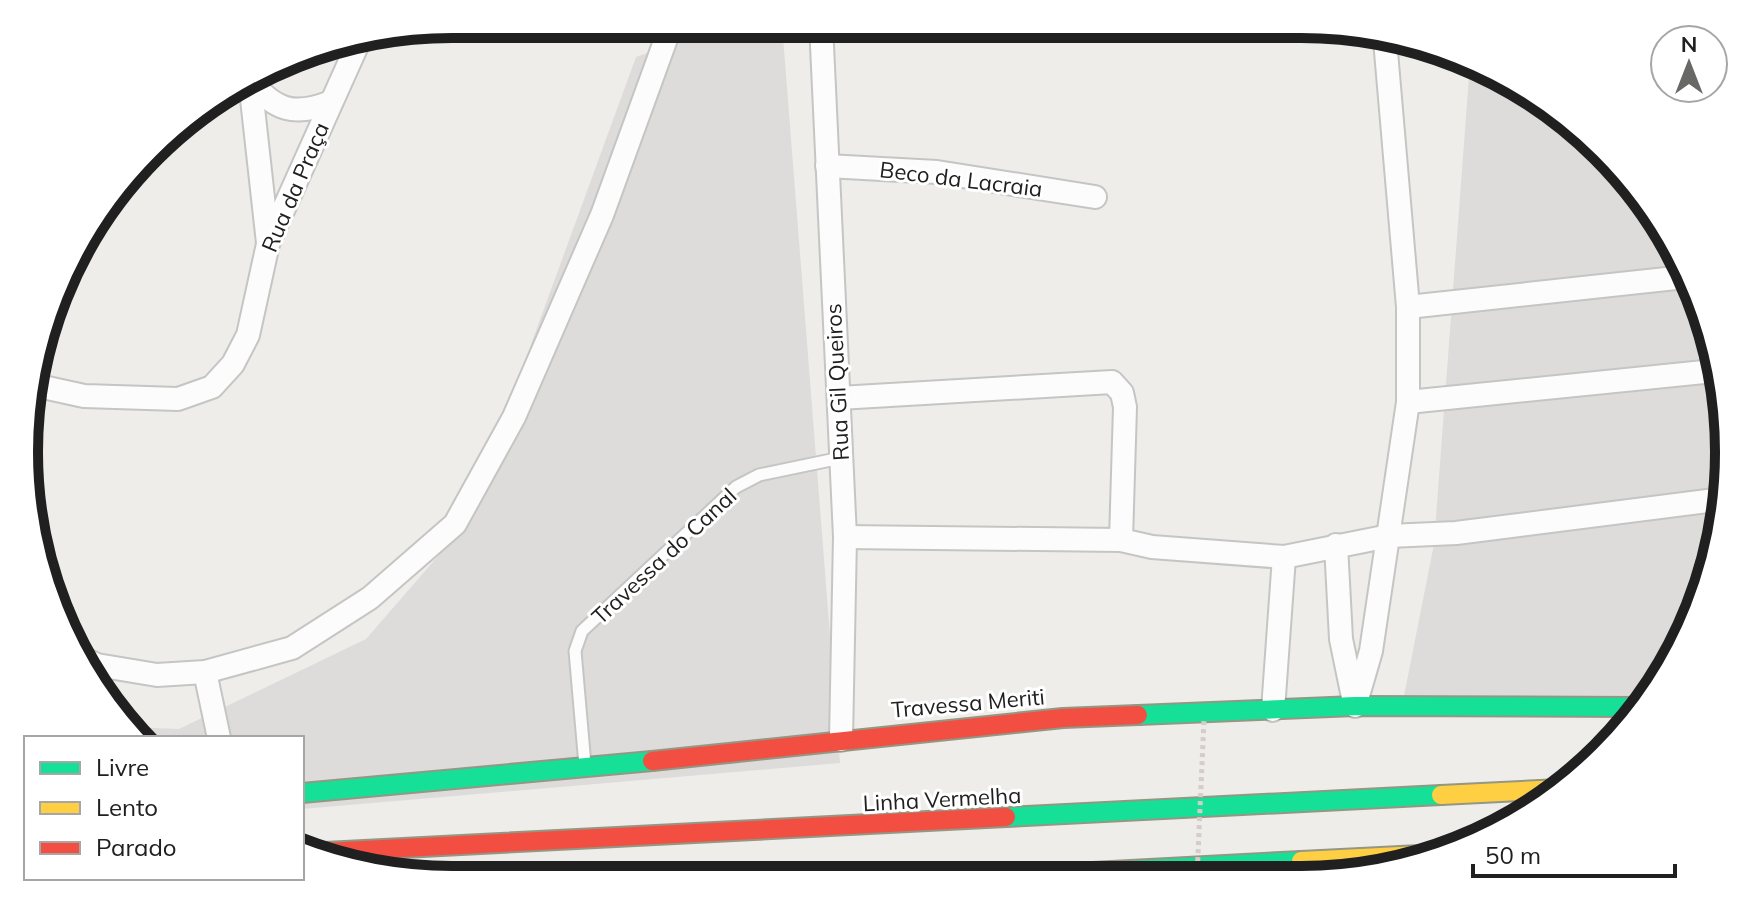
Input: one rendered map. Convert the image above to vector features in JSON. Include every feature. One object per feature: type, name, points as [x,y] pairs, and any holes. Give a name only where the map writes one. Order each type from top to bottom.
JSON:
[{"type":"main road","name":"Travessa Meriti","points":[[304,793],[1063,718],[1355,706],[1627,707]]},
{"type":"main road","name":"Linha Vermelha","points":[[342,851],[1539,790]]},
{"type":"main road","points":[[1209,866],[1387,857]]},
{"type":"street","points":[[97,665],[157,675],[205,672],[292,648],[370,598],[455,524],[521,403],[602,215],[667,38]]},
{"type":"street","name":"Rua Gil Queiros","points":[[822,38],[845,537],[841,740]]},
{"type":"street","points":[[1355,706],[1371,651],[1408,402],[1408,307],[1386,47]]},
{"type":"street","name":"Rua da Praça","points":[[44,387],[84,396],[178,399],[212,387],[233,364],[248,335],[268,244],[355,50]]},
{"type":"street","points":[[256,88],[268,102],[280,107],[314,109],[331,102]]},
{"type":"street","points":[[251,90],[268,244]]},
{"type":"street","name":"Beco da Lacraia","points":[[827,166],[937,172],[1095,197]]},
{"type":"street","points":[[1408,307],[1676,278]]},
{"type":"street","points":[[1408,402],[1707,372]]},
{"type":"street","points":[[839,398],[1112,382],[1122,393],[1125,407],[1121,540]]},
{"type":"street","points":[[845,537],[1121,540],[1152,547],[1284,557],[1389,536],[1456,533],[1712,500]]},
{"type":"street","points":[[1336,545],[1341,639],[1355,706]]},
{"type":"street","points":[[1273,710],[1284,557]]},
{"type":"street","points":[[205,672],[219,736]]},
{"type":"lane","name":"Travessa do Canal","points":[[585,765],[575,651],[582,631],[736,487],[759,475],[831,460]]},
{"type":"path","points":[[1197,866],[1204,719]]},
{"type":"shaded area","points":[[691,38],[783,38],[840,763],[304,809],[304,736],[151,736],[143,728],[179,729],[366,639],[465,525],[636,57]]},
{"type":"shaded area","points":[[1469,74],[1508,93],[1574,141],[1612,179],[1660,245],[1693,319],[1707,371],[1714,425],[1714,479],[1707,533],[1693,585],[1660,659],[1629,703],[1401,711],[1434,544]]},
{"type":"traffic: fast","points":[[1138,715],[1355,706],[1627,707]]},
{"type":"traffic: fast","points":[[304,793],[652,761]]},
{"type":"traffic: fast","points":[[1006,817],[1441,795]]},
{"type":"traffic: fast","points":[[1206,866],[1301,861]]},
{"type":"traffic: slow","points":[[1441,795],[1539,790]]},
{"type":"traffic: slow","points":[[1301,861],[1388,857]]},
{"type":"traffic: jam","points":[[652,761],[1063,718],[1138,715]]},
{"type":"traffic: jam","points":[[342,851],[1006,817]]}]
